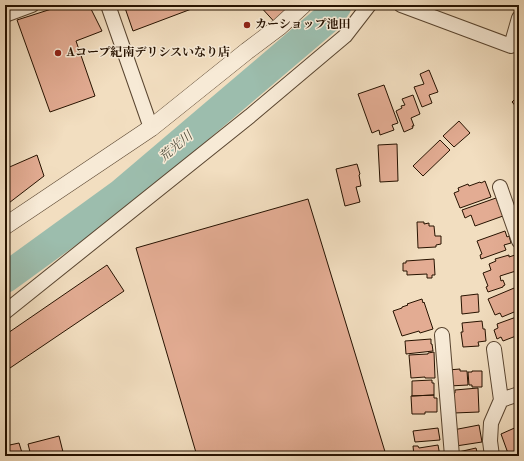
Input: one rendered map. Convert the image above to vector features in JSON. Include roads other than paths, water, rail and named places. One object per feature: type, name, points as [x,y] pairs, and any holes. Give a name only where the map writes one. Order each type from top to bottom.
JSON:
[{"type":"street","points":[[5,15],[32,5]]},
{"type":"street","points":[[108,5],[151,128]]},
{"type":"street","points":[[5,226],[151,128],[279,27],[303,5]]},
{"type":"street","points":[[5,312],[274,96],[345,36],[369,5]]},
{"type":"street","points":[[401,5],[511,46],[519,18]]},
{"type":"street","points":[[500,187],[519,241]]},
{"type":"street","points":[[442,335],[452,456]]},
{"type":"street","points":[[492,456],[490,441],[491,423],[501,400],[494,349]]},
{"type":"street","points":[[501,400],[519,394]]},
{"type":"waterway","name":"荒光川","points":[[5,278],[121,194],[329,17],[337,5]]},
{"type":"place","name":"カーショップ池田","points":[[247,25]]},
{"type":"place","name":"Aコープ紀南デリシスいなり店","points":[[58,53]]}]
